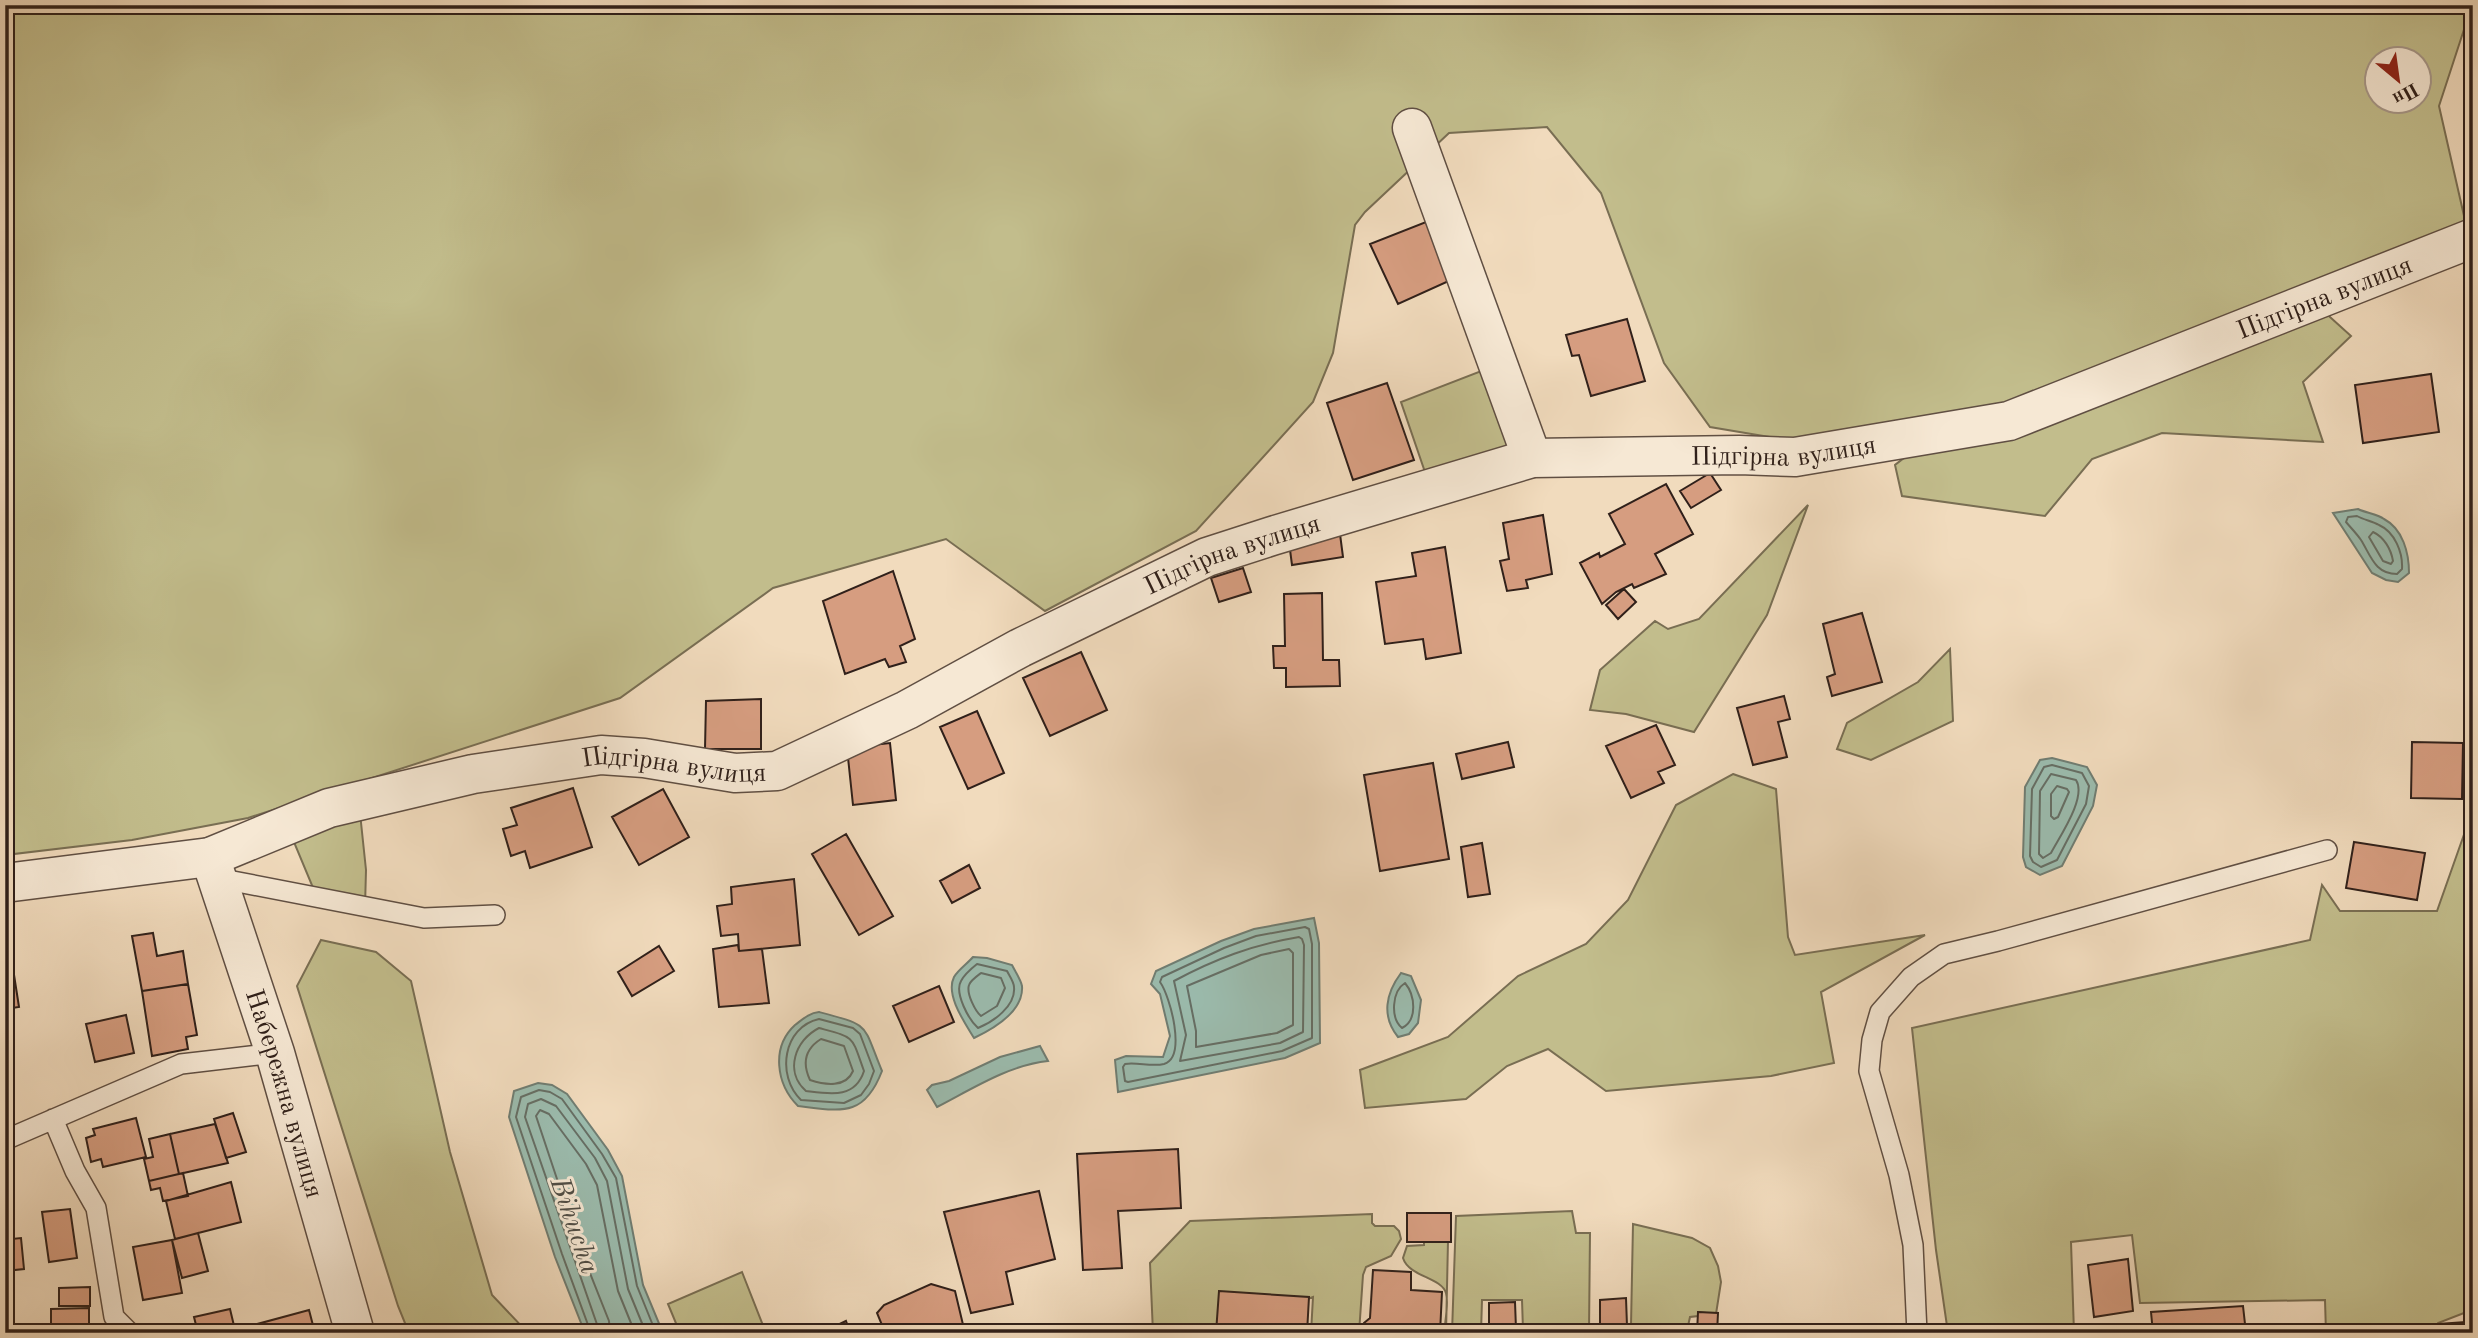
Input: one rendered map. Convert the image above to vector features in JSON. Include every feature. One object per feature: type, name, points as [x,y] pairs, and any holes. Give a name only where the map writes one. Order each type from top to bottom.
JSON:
[{"type":"street","points":[[1412,128],[1532,458]]},
{"type":"street","name":"Підгірна вулиця","points":[[5,884],[213,868],[329,808],[473,774],[601,755],[644,758],[734,773],[777,771],[907,710],[1020,649],[1207,557],[1532,458],[1740,455],[1796,457],[2009,421],[2473,238]]},
{"type":"street","name":"Набережна вулиця","points":[[213,868],[275,1053],[355,1333]]},
{"type":"lane","points":[[1917,1333],[1913,1244],[1899,1175],[1869,1071],[1872,1040],[1880,1012],[1911,977],[1944,954],[2327,850]]},
{"type":"lane","points":[[213,868],[424,918],[495,915]]},
{"type":"lane","points":[[5,1140],[181,1064],[275,1053]]},
{"type":"lane","points":[[53,1119],[75,1171],[96,1208],[114,1317],[130,1333]]},
{"type":"shaded area","points":[[5,5],[2472,5],[2439,106],[2467,229],[1984,415],[1788,440],[1710,427],[1664,363],[1601,193],[1547,127],[1449,133],[1365,212],[1355,225],[1333,353],[1313,402],[1196,531],[1045,611],[946,539],[773,588],[620,698],[248,818],[132,840],[5,855]]},
{"type":"shaded area","points":[[2320,308],[2351,336],[2303,382],[2323,442],[2162,433],[2092,459],[2045,516],[1902,496],[1895,465],[1922,444]]},
{"type":"shaded area","points":[[1489,368],[1514,446],[1426,475],[1401,402]]},
{"type":"shaded area","points":[[1808,505],[1767,615],[1694,732],[1626,714],[1590,710],[1600,670],[1655,621],[1668,629],[1699,619]]},
{"type":"shaded area","points":[[1950,649],[1953,721],[1871,760],[1837,749],[1847,723],[1918,682]]},
{"type":"shaded area","points":[[1733,774],[1776,789],[1788,937],[1795,955],[1925,935],[1821,992],[1834,1063],[1771,1076],[1606,1091],[1548,1049],[1507,1066],[1466,1099],[1365,1108],[1360,1070],[1448,1037],[1518,976],[1586,944],[1628,900],[1676,805]]},
{"type":"shaded area","points":[[358,794],[366,870],[365,907],[316,895],[281,811]]},
{"type":"shaded area","points":[[2473,809],[2473,1300],[2464,1301],[2464,1313],[2438,1323],[2433,1333],[2326,1333],[2325,1300],[2140,1303],[2132,1235],[2071,1242],[2074,1333],[1948,1333],[1936,1250],[1912,1028],[2310,940],[2322,885],[2340,911],[2437,911]]},
{"type":"shaded area","points":[[321,940],[376,952],[411,981],[450,1152],[492,1295],[528,1333],[409,1333],[398,1306],[297,986]]},
{"type":"shaded area","points":[[1572,1211],[1576,1233],[1590,1233],[1589,1332],[1523,1330],[1522,1300],[1482,1300],[1481,1333],[1452,1333],[1456,1216]]},
{"type":"shaded area","points":[[1372,1214],[1372,1223],[1375,1226],[1394,1226],[1401,1239],[1391,1256],[1366,1267],[1363,1275],[1359,1333],[1311,1333],[1313,1297],[1216,1333],[1153,1333],[1150,1263],[1190,1221]]},
{"type":"shaded area","points":[[1633,1224],[1692,1238],[1710,1248],[1721,1282],[1716,1314],[1698,1312],[1698,1316],[1690,1317],[1688,1326],[1631,1326]]},
{"type":"shaded area","points":[[1448,1241],[1447,1297],[1438,1283],[1406,1264],[1403,1258],[1407,1246]]},
{"type":"shaded area","points":[[742,1272],[766,1333],[680,1333],[668,1304]]},
{"type":"water","points":[[2473,478],[2473,563],[2466,534],[2465,513],[2467,483]]},
{"type":"water","points":[[2358,509],[2391,523],[2400,535],[2408,558],[2409,573],[2398,582],[2372,573],[2333,513]]},
{"type":"water","points":[[2052,758],[2087,767],[2097,785],[2093,806],[2062,866],[2040,875],[2026,867],[2023,857],[2025,787],[2040,760]]},
{"type":"water","points":[[1314,918],[1319,943],[1320,1043],[1285,1058],[1118,1092],[1115,1060],[1126,1056],[1163,1057],[1170,1036],[1160,994],[1151,984],[1156,971],[1254,929]]},
{"type":"water","points":[[973,957],[1012,965],[1022,986],[1018,1004],[1013,1012],[990,1030],[974,1038],[957,1009],[952,992],[954,977]]},
{"type":"water","points":[[1401,973],[1411,976],[1421,1000],[1418,1023],[1409,1034],[1398,1037],[1389,1021],[1388,1005],[1392,988]]},
{"type":"water","points":[[819,1012],[848,1020],[863,1029],[882,1071],[867,1097],[849,1108],[839,1110],[798,1106],[781,1077],[780,1054],[787,1034],[803,1019]]},
{"type":"water","points":[[1040,1046],[1048,1061],[1019,1067],[937,1107],[927,1090],[932,1085],[949,1081],[1000,1057]]},
{"type":"water","name":"Bihucha","points":[[538,1083],[552,1085],[567,1094],[608,1150],[622,1176],[643,1285],[663,1333],[585,1333],[555,1257],[509,1117],[514,1091]]},
{"type":"building","points":[[1426,222],[1451,280],[1398,304],[1370,244]]},
{"type":"building","points":[[1627,319],[1645,381],[1591,396],[1579,355],[1572,356],[1566,335]]},
{"type":"building","points":[[2431,374],[2439,432],[2363,443],[2355,385]]},
{"type":"building","points":[[1387,383],[1414,460],[1353,480],[1327,403]]},
{"type":"building","points":[[1710,473],[1721,490],[1691,508],[1680,491]]},
{"type":"building","points":[[1666,484],[1693,534],[1655,554],[1666,574],[1634,588],[1632,584],[1616,592],[1602,604],[1580,563],[1599,553],[1600,557],[1625,544],[1609,514]]},
{"type":"building","points":[[1543,515],[1552,574],[1526,580],[1528,588],[1507,591],[1500,561],[1509,559],[1503,523]]},
{"type":"building","points":[[1340,534],[1343,557],[1292,565],[1289,542]]},
{"type":"building","points":[[1445,547],[1461,653],[1426,659],[1423,639],[1385,644],[1376,582],[1416,576],[1412,553]]},
{"type":"building","points":[[1243,568],[1251,592],[1219,602],[1211,578]]},
{"type":"building","points":[[893,571],[915,639],[900,646],[906,662],[889,667],[885,659],[845,674],[823,601]]},
{"type":"building","points":[[1624,589],[1636,602],[1618,619],[1606,605]]},
{"type":"building","points":[[1322,593],[1323,660],[1339,660],[1340,686],[1286,687],[1286,668],[1274,668],[1273,646],[1285,646],[1284,594]]},
{"type":"building","points":[[1862,613],[1882,682],[1832,696],[1827,677],[1835,674],[1823,624]]},
{"type":"building","points":[[1081,652],[1107,710],[1050,736],[1023,678]]},
{"type":"building","points":[[1784,696],[1790,719],[1778,722],[1787,757],[1753,765],[1737,708]]},
{"type":"building","points":[[761,699],[761,749],[705,749],[706,701]]},
{"type":"building","points":[[977,711],[1004,773],[968,789],[940,727]]},
{"type":"building","points":[[1656,725],[1675,765],[1658,772],[1664,783],[1631,798],[1606,746]]},
{"type":"building","points":[[1508,742],[1514,767],[1462,779],[1456,754]]},
{"type":"building","points":[[2412,742],[2463,743],[2462,799],[2411,798]]},
{"type":"building","points":[[890,743],[896,800],[853,805],[847,748]]},
{"type":"building","points":[[1433,763],[1449,859],[1380,871],[1364,775]]},
{"type":"building","points":[[573,788],[592,847],[530,868],[525,851],[511,856],[503,829],[517,825],[511,808]]},
{"type":"building","points":[[663,789],[689,837],[639,865],[612,817]]},
{"type":"building","points":[[846,834],[893,916],[859,935],[812,854]]},
{"type":"building","points":[[2354,842],[2425,853],[2417,900],[2346,888]]},
{"type":"building","points":[[1482,843],[1490,894],[1468,897],[1461,847]]},
{"type":"building","points":[[969,865],[980,888],[952,903],[940,881]]},
{"type":"building","points":[[794,879],[800,945],[739,951],[738,934],[721,936],[717,906],[732,904],[731,887]]},
{"type":"building","points":[[153,933],[157,956],[183,951],[188,984],[142,991],[132,936]]},
{"type":"building","points":[[738,945],[739,951],[762,949],[769,1003],[719,1007],[713,949]]},
{"type":"building","points":[[659,946],[674,971],[632,996],[618,972]]},
{"type":"building","points":[[12,962],[19,1007],[5,1009],[5,963]]},
{"type":"building","points":[[188,984],[197,1035],[186,1037],[188,1049],[152,1056],[142,991]]},
{"type":"building","points":[[939,986],[954,1022],[909,1042],[893,1006]]},
{"type":"building","points":[[126,1015],[134,1053],[95,1062],[86,1024]]},
{"type":"building","points":[[233,1113],[246,1152],[226,1158],[214,1119]]},
{"type":"building","points":[[136,1118],[146,1157],[103,1167],[101,1159],[91,1162],[86,1138],[95,1135],[93,1129]]},
{"type":"building","points":[[215,1124],[228,1163],[179,1174],[170,1134]]},
{"type":"building","points":[[170,1134],[179,1174],[149,1181],[144,1159],[153,1157],[149,1139]]},
{"type":"building","points":[[1178,1149],[1181,1208],[1118,1211],[1122,1268],[1083,1270],[1077,1154]]},
{"type":"building","points":[[183,1173],[188,1196],[163,1201],[160,1188],[151,1190],[149,1181]]},
{"type":"building","points":[[231,1182],[241,1222],[175,1239],[166,1201]]},
{"type":"building","points":[[1039,1191],[1055,1259],[1006,1272],[1013,1304],[971,1313],[944,1212]]},
{"type":"building","points":[[70,1209],[77,1258],[49,1262],[42,1212]]},
{"type":"building","points":[[1407,1213],[1451,1213],[1451,1242],[1407,1242]]},
{"type":"building","points":[[5,1232],[10,1232],[12,1239],[21,1238],[24,1269],[5,1271]]},
{"type":"building","points":[[198,1233],[208,1271],[182,1278],[172,1240]]},
{"type":"building","points":[[172,1240],[182,1293],[143,1300],[133,1247]]},
{"type":"building","points":[[2128,1259],[2133,1311],[2094,1317],[2088,1265]]},
{"type":"building","points":[[1373,1270],[1411,1272],[1411,1290],[1442,1292],[1440,1333],[1363,1333],[1364,1323],[1370,1318]]},
{"type":"building","points":[[931,1284],[955,1291],[965,1333],[929,1333],[920,1327],[906,1333],[887,1333],[877,1313],[884,1305]]},
{"type":"building","points":[[90,1287],[90,1306],[59,1306],[59,1288]]},
{"type":"building","points":[[1219,1291],[1309,1297],[1307,1333],[1216,1333]]},
{"type":"building","points":[[1626,1298],[1627,1326],[1680,1327],[1680,1333],[1600,1333],[1600,1300]]},
{"type":"building","points":[[1515,1302],[1516,1329],[1569,1333],[1489,1333],[1489,1303]]},
{"type":"building","points":[[2243,1306],[2246,1333],[2153,1333],[2151,1312]]},
{"type":"building","points":[[89,1308],[89,1329],[51,1329],[51,1309]]},
{"type":"building","points":[[230,1309],[235,1330],[309,1310],[315,1333],[198,1333],[194,1317]]},
{"type":"building","points":[[1698,1312],[1718,1313],[1717,1333],[1697,1333]]},
{"type":"building","points":[[846,1321],[850,1332],[825,1333],[825,1331]]},
{"type":"building","points":[[2465,1322],[2465,1333],[2439,1333],[2439,1324]]}]
